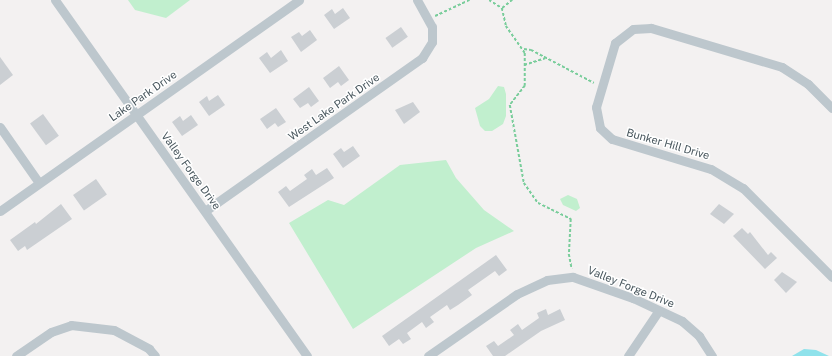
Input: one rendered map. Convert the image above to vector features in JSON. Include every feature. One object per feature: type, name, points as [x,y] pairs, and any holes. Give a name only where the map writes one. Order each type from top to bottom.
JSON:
[{"type":"street","name":"Valley Forge Drive","points":[[55,0],[206,211],[302,354]]},
{"type":"street","name":"Lake Park Drive","points":[[0,211],[299,0]]},
{"type":"street","name":"West Lake Park Drive","points":[[206,211],[422,58],[432,42],[429,18],[417,0]]},
{"type":"street","name":"Bunker Hill Drive","points":[[832,108],[808,84],[782,67],[651,28],[633,29],[620,36],[610,54],[601,86],[597,118],[600,128],[608,137],[620,143],[711,169],[730,179],[750,193],[832,276]]},
{"type":"street","points":[[0,127],[39,183]]},
{"type":"street","name":"Valley Forge Drive","points":[[428,356],[517,294],[547,280],[573,277],[593,282],[659,310],[694,331],[712,356]]},
{"type":"street","points":[[628,356],[659,310]]},
{"type":"street","points":[[16,356],[51,332],[71,325],[114,330],[149,349],[155,356]]},
{"type":"path","points":[[429,18],[470,0]]},
{"type":"path","points":[[489,0],[502,8],[506,26],[524,49],[523,92],[512,99],[510,105],[524,183],[538,203],[572,219],[569,254],[573,277]]},
{"type":"path","points":[[502,8],[512,0]]},
{"type":"path","points":[[524,49],[531,50],[601,86]]},
{"type":"path","points":[[524,65],[545,58]]},
{"type":"green space","points":[[128,0],[190,0],[166,18],[135,10]]},
{"type":"green space","points":[[498,86],[504,87],[506,94],[506,116],[503,124],[492,131],[485,131],[480,126],[475,108],[489,99]]},
{"type":"green space","points":[[446,160],[456,178],[484,210],[514,231],[476,248],[353,329],[289,223],[328,200],[344,205],[400,165]]},
{"type":"green space","points":[[568,195],[577,199],[580,208],[576,211],[563,205],[560,199]]},
{"type":"water","points":[[804,349],[816,350],[829,356],[792,356]]},
{"type":"building","points":[[343,8],[350,18],[334,29],[324,15],[332,9],[335,14]]},
{"type":"building","points":[[401,27],[408,37],[392,48],[385,38]]},
{"type":"building","points":[[310,30],[317,40],[301,52],[291,37],[299,32],[302,36]]},
{"type":"building","points":[[281,50],[288,61],[270,73],[259,58],[267,52],[271,58]]},
{"type":"building","points":[[0,57],[13,75],[0,85]]},
{"type":"building","points":[[339,66],[349,80],[341,86],[338,82],[330,88],[323,78]]},
{"type":"building","points":[[309,87],[319,101],[311,107],[308,103],[300,108],[293,99]]},
{"type":"building","points":[[218,95],[225,105],[209,116],[199,102],[207,96],[209,101]]},
{"type":"building","points":[[413,102],[420,112],[404,124],[395,110]]},
{"type":"building","points":[[276,108],[286,122],[278,127],[275,123],[267,129],[260,119]]},
{"type":"building","points":[[43,114],[59,136],[46,145],[30,123]]},
{"type":"building","points":[[191,115],[198,125],[182,136],[172,122],[180,116],[183,121]]},
{"type":"building","points":[[353,146],[360,156],[343,168],[333,154],[341,148],[344,152]]},
{"type":"building","points":[[327,168],[334,178],[289,207],[278,192],[286,186],[290,191],[307,179],[304,175],[312,169],[316,175]]},
{"type":"building","points":[[96,179],[107,195],[84,211],[73,195]]},
{"type":"building","points":[[61,204],[72,219],[27,250],[25,246],[18,251],[10,240],[35,222],[36,224]]},
{"type":"building","points":[[719,204],[734,214],[724,224],[710,214]]},
{"type":"building","points":[[742,228],[748,234],[750,232],[768,255],[771,252],[777,258],[765,269],[733,236]]},
{"type":"building","points":[[496,255],[507,270],[499,276],[495,271],[468,290],[472,295],[458,305],[450,310],[447,305],[430,317],[434,322],[426,328],[422,322],[407,333],[411,339],[403,344],[399,339],[389,346],[382,336]]},
{"type":"building","points":[[782,272],[797,282],[786,293],[774,280]]},
{"type":"building","points":[[546,309],[548,315],[560,309],[565,320],[541,331],[505,356],[493,356],[486,346],[494,341],[498,346],[514,335],[510,330],[518,324],[522,330],[539,318],[537,313]]}]
